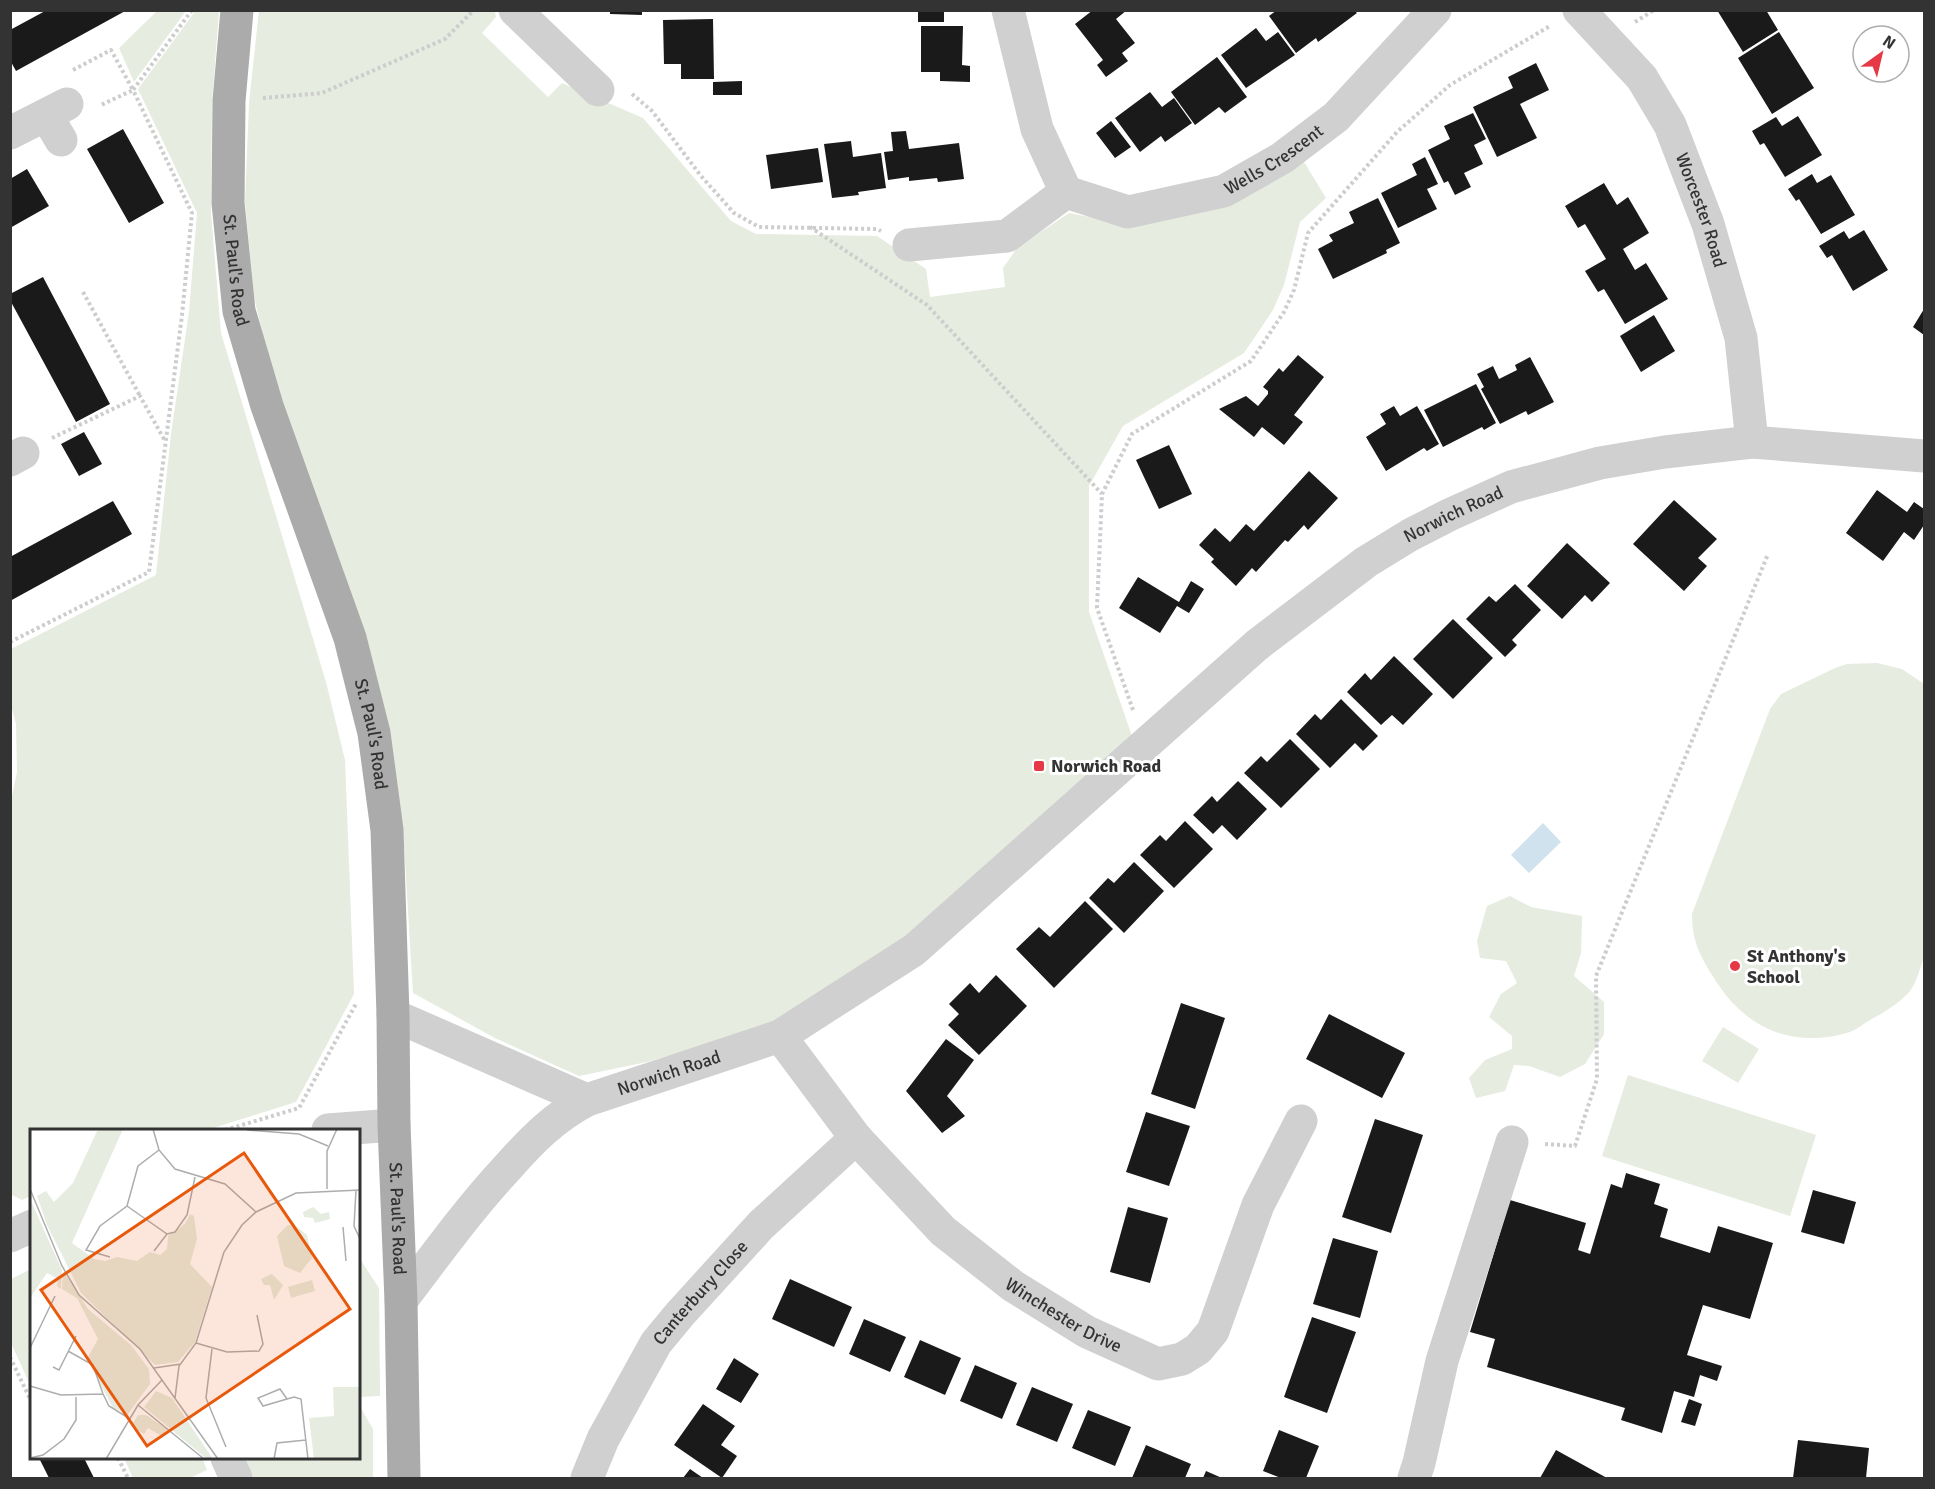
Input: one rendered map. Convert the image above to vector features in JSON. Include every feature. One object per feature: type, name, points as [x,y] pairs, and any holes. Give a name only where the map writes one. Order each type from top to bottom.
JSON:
[{"type":"main road","name":"St. Paul's Road","points":[[237,10],[229,101],[228,204],[238,310],[267,406],[350,638],[374,733],[387,830],[404,1479]]},
{"type":"street","points":[[515,10],[598,90]]},
{"type":"street","points":[[909,245],[1007,236],[1066,192],[1037,129],[1008,10]]},
{"type":"street","name":"Wells Crescent","points":[[1066,192],[1128,212],[1224,191],[1282,158],[1336,117],[1435,10]]},
{"type":"street","name":"Worcester Road","points":[[1568,16],[1642,78],[1670,125],[1708,224],[1742,338],[1752,442]]},
{"type":"street","points":[[10,133],[58,120]]},
{"type":"street","name":"Norwich Road","points":[[401,1301],[480,1197],[539,1132],[569,1109],[586,1100],[780,1036],[914,950],[1257,645],[1366,562],[1410,535],[1511,487],[1600,463],[1665,452],[1752,442],[1924,456]]},
{"type":"street","points":[[393,1015],[586,1100]]},
{"type":"street","name":"Winchester Drive","points":[[780,1036],[856,1138],[943,1231],[1013,1286],[1087,1332],[1158,1364],[1182,1359],[1198,1349],[1213,1331],[1258,1205],[1301,1121]]},
{"type":"street","points":[[350,1129],[394,1125]]},
{"type":"street","name":"Canterbury Close","points":[[587,1479],[603,1439],[656,1343],[761,1225],[856,1138]]},
{"type":"street","points":[[1414,1479],[1442,1361],[1512,1142]]},
{"type":"street","points":[[10,1236],[30,1227]]},
{"type":"street","points":[[227,1459],[236,1479]]},
{"type":"path","points":[[10,642],[149,572],[192,213],[133,90],[192,10]]},
{"type":"path","points":[[229,101],[322,93],[445,39],[474,10]]},
{"type":"path","points":[[1145,745],[1097,608],[1102,494],[1132,434],[1251,362],[1284,312],[1294,290],[1308,233],[1397,132],[1450,85],[1568,16]]},
{"type":"path","points":[[598,90],[615,79],[652,111],[701,176],[734,213],[759,227],[877,229],[909,245]]},
{"type":"path","points":[[810,227],[927,305],[1102,494]]},
{"type":"path","points":[[83,292],[166,442]]},
{"type":"path","points":[[17,456],[140,396]]},
{"type":"path","points":[[1512,1142],[1575,1146],[1597,1079],[1596,975],[1768,554]]},
{"type":"path","points":[[231,1129],[299,1108],[360,996]]},
{"type":"path","points":[[10,1357],[30,1399]]},
{"type":"path","points":[[118,1459],[128,1479]]},
{"type":"shaded area","points":[[196,10],[219,11],[212,103],[211,213],[221,333],[326,682],[345,760],[354,994],[296,1102],[210,1129],[30,1129],[30,1196],[22,1200],[10,1194],[10,806],[17,772],[16,724],[11,705],[11,649],[156,575],[171,434],[189,312],[197,213],[138,89]]},
{"type":"shaded area","points":[[259,10],[495,11],[496,17],[482,33],[548,97],[562,83],[643,118],[731,221],[756,234],[877,236],[926,269],[930,297],[1005,287],[1003,268],[1017,248],[1069,213],[1130,225],[1230,206],[1304,162],[1326,198],[1300,222],[1284,285],[1273,310],[1244,353],[1123,426],[1089,486],[1089,612],[1133,739],[906,939],[776,1023],[647,1062],[579,1076],[495,1038],[413,993],[403,829],[279,404],[254,297],[245,202],[249,103]]},
{"type":"shaded area","points":[[157,11],[186,11],[134,82],[119,48]]},
{"type":"shaded area","points":[[1877,663],[1902,669],[1924,684],[1924,957],[1910,991],[1891,1007],[1850,1032],[1829,1037],[1790,1036],[1755,1022],[1726,995],[1709,970],[1698,948],[1693,932],[1692,914],[1770,709],[1781,694],[1847,664]]},
{"type":"shaded area","points":[[1510,896],[1531,907],[1582,916],[1581,953],[1574,976],[1604,1002],[1604,1034],[1585,1064],[1560,1077],[1529,1066],[1514,1065],[1505,1091],[1476,1098],[1469,1078],[1485,1060],[1512,1049],[1512,1036],[1489,1017],[1501,994],[1517,983],[1506,961],[1480,958],[1477,941],[1487,906]]},
{"type":"shaded area","points":[[1723,1027],[1759,1049],[1738,1083],[1702,1061]]},
{"type":"shaded area","points":[[1628,1075],[1816,1135],[1790,1216],[1602,1156]]},
{"type":"shaded area","points":[[360,1259],[379,1288],[380,1396],[360,1397]]},
{"type":"shaded area","points":[[30,1270],[30,1385],[11,1343],[11,1279]]},
{"type":"shaded area","points":[[360,1407],[373,1429],[373,1478],[250,1478],[243,1459],[360,1459]]},
{"type":"shaded area","points":[[124,1459],[202,1459],[207,1470],[190,1478],[133,1478]]},
{"type":"water","points":[[1543,823],[1561,842],[1529,873],[1511,855]]},
{"type":"building","points":[[47,10],[127,10],[16,71],[10,60],[10,30]]},
{"type":"building","points":[[610,10],[642,10],[642,15],[610,14]]},
{"type":"building","points":[[918,10],[944,10],[944,22],[918,22]]},
{"type":"building","points":[[1093,10],[1127,10],[1116,19],[1135,43],[1122,53],[1128,61],[1106,77],[1097,65],[1103,60],[1075,24]]},
{"type":"building","points":[[1277,10],[1354,10],[1357,13],[1318,42],[1316,38],[1296,53],[1269,16]]},
{"type":"building","points":[[1717,10],[1766,10],[1778,30],[1743,52]]},
{"type":"building","points":[[713,19],[714,79],[681,79],[681,64],[664,64],[663,20]]},
{"type":"building","points":[[921,26],[963,26],[962,65],[970,66],[970,82],[940,81],[940,72],[921,72]]},
{"type":"building","points":[[1256,28],[1266,41],[1278,32],[1295,55],[1246,88],[1221,55]]},
{"type":"building","points":[[1779,32],[1814,88],[1772,114],[1738,58]]},
{"type":"building","points":[[1217,57],[1247,97],[1225,113],[1219,107],[1195,125],[1171,92]]},
{"type":"building","points":[[1536,63],[1549,90],[1520,104],[1537,138],[1497,157],[1473,107],[1513,88],[1508,77]]},
{"type":"building","points":[[742,81],[742,95],[713,95],[713,82]]},
{"type":"building","points":[[1150,92],[1162,107],[1174,98],[1192,123],[1165,142],[1161,136],[1140,152],[1115,118]]},
{"type":"building","points":[[1473,113],[1486,139],[1474,145],[1483,164],[1464,173],[1471,187],[1455,195],[1448,181],[1444,183],[1428,150],[1450,139],[1444,126]]},
{"type":"building","points":[[1798,116],[1822,155],[1785,177],[1764,143],[1760,145],[1752,131],[1776,117],[1782,126]]},
{"type":"building","points":[[1111,121],[1131,147],[1115,158],[1096,133]]},
{"type":"building","points":[[123,129],[164,203],[129,223],[87,149]]},
{"type":"building","points":[[906,131],[909,149],[959,143],[964,179],[938,182],[937,178],[909,181],[909,177],[888,180],[884,152],[893,151],[891,132]]},
{"type":"building","points":[[851,141],[853,157],[881,153],[886,188],[858,192],[859,195],[832,198],[824,144]]},
{"type":"building","points":[[818,148],[823,182],[771,189],[766,155]]},
{"type":"building","points":[[1425,157],[1438,184],[1427,189],[1437,209],[1398,228],[1381,193],[1417,175],[1412,164]]},
{"type":"building","points":[[27,169],[49,206],[10,228],[10,179]]},
{"type":"building","points":[[1812,174],[1817,183],[1831,175],[1855,215],[1821,234],[1799,199],[1796,201],[1788,189]]},
{"type":"building","points":[[1604,183],[1617,205],[1628,197],[1649,233],[1623,249],[1635,270],[1646,263],[1668,299],[1625,324],[1604,289],[1598,292],[1585,271],[1606,259],[1585,224],[1578,228],[1565,206]]},
{"type":"building","points":[[1378,198],[1400,243],[1386,250],[1387,253],[1333,279],[1318,249],[1333,241],[1329,235],[1354,223],[1349,212]]},
{"type":"building","points":[[1864,230],[1888,270],[1853,291],[1832,255],[1827,258],[1819,246],[1844,231],[1849,239]]},
{"type":"building","points":[[43,277],[110,404],[76,422],[10,300],[10,294]]},
{"type":"building","points":[[1924,309],[1924,335],[1913,327]]},
{"type":"building","points":[[1654,315],[1675,351],[1641,372],[1620,336]]},
{"type":"building","points":[[1298,355],[1324,377],[1294,415],[1303,422],[1284,445],[1262,427],[1254,437],[1219,409],[1246,396],[1258,406],[1268,394],[1263,387],[1279,368],[1283,372]]},
{"type":"building","points":[[1530,357],[1554,402],[1528,415],[1526,411],[1500,424],[1481,389],[1484,387],[1477,374],[1493,366],[1499,379],[1517,370],[1515,365]]},
{"type":"building","points":[[1476,384],[1496,423],[1484,430],[1482,427],[1443,447],[1424,410]]},
{"type":"building","points":[[1394,406],[1400,416],[1417,406],[1439,444],[1427,451],[1424,448],[1386,471],[1366,437],[1386,424],[1380,414]]},
{"type":"building","points":[[84,432],[102,464],[79,476],[61,444]]},
{"type":"building","points":[[1169,445],[1192,494],[1159,509],[1136,460]]},
{"type":"building","points":[[1309,471],[1338,498],[1308,530],[1304,525],[1288,542],[1285,540],[1256,572],[1252,568],[1236,586],[1211,562],[1214,559],[1199,545],[1215,528],[1230,542],[1246,524],[1254,531]]},
{"type":"building","points":[[1877,490],[1907,512],[1914,502],[1924,509],[1924,525],[1914,540],[1904,532],[1883,561],[1846,533]]},
{"type":"building","points":[[1674,500],[1717,539],[1698,558],[1707,566],[1684,591],[1633,544]]},
{"type":"building","points":[[113,501],[132,534],[10,601],[10,557]]},
{"type":"building","points":[[1567,543],[1610,583],[1592,602],[1585,595],[1562,619],[1527,586]]},
{"type":"building","points":[[1138,577],[1179,602],[1191,581],[1204,589],[1189,613],[1177,606],[1160,633],[1119,608]]},
{"type":"building","points":[[1515,584],[1541,610],[1512,640],[1517,645],[1505,657],[1466,619],[1489,596],[1496,602]]},
{"type":"building","points":[[1453,619],[1493,658],[1453,699],[1413,659]]},
{"type":"building","points":[[1394,656],[1433,694],[1403,725],[1392,715],[1381,725],[1347,692],[1365,673],[1371,680]]},
{"type":"building","points":[[1341,699],[1378,736],[1363,751],[1355,743],[1330,768],[1296,734],[1315,714],[1321,720]]},
{"type":"building","points":[[1290,739],[1320,769],[1281,808],[1244,773],[1261,756],[1267,762]]},
{"type":"building","points":[[1238,781],[1267,809],[1237,840],[1222,825],[1213,834],[1193,815],[1212,796],[1217,802]]},
{"type":"building","points":[[1185,821],[1213,849],[1174,888],[1140,855],[1160,835],[1166,841]]},
{"type":"building","points":[[1134,862],[1164,891],[1124,933],[1089,898],[1108,878],[1114,883]]},
{"type":"building","points":[[1085,901],[1113,929],[1054,988],[1016,949],[1039,927],[1050,937]]},
{"type":"building","points":[[996,975],[1027,1006],[979,1055],[948,1025],[959,1014],[949,1004],[970,983],[979,993]]},
{"type":"building","points":[[1181,1003],[1225,1018],[1195,1109],[1151,1094]]},
{"type":"building","points":[[1329,1014],[1405,1053],[1382,1098],[1306,1059]]},
{"type":"building","points":[[946,1039],[974,1060],[947,1096],[965,1116],[942,1133],[906,1091]]},
{"type":"building","points":[[1146,1112],[1190,1126],[1169,1186],[1126,1172]]},
{"type":"building","points":[[1375,1119],[1423,1135],[1391,1233],[1342,1217]]},
{"type":"building","points":[[1626,1173],[1660,1184],[1654,1204],[1668,1209],[1660,1237],[1710,1253],[1718,1226],[1773,1243],[1750,1319],[1703,1305],[1687,1355],[1722,1366],[1717,1381],[1700,1375],[1694,1397],[1674,1391],[1662,1433],[1621,1420],[1625,1408],[1487,1367],[1495,1339],[1470,1332],[1510,1200],[1586,1223],[1578,1250],[1590,1254],[1611,1184],[1622,1188]]},
{"type":"building","points":[[1813,1190],[1856,1202],[1844,1244],[1801,1232]]},
{"type":"building","points":[[1128,1207],[1168,1218],[1150,1283],[1110,1272]]},
{"type":"building","points":[[1333,1238],[1378,1251],[1360,1318],[1313,1304]]},
{"type":"building","points":[[790,1279],[852,1307],[834,1347],[772,1319]]},
{"type":"building","points":[[1312,1317],[1356,1332],[1327,1413],[1284,1397]]},
{"type":"building","points":[[864,1319],[906,1337],[890,1372],[849,1354]]},
{"type":"building","points":[[920,1340],[961,1358],[945,1395],[904,1377]]},
{"type":"building","points":[[734,1358],[759,1374],[741,1403],[716,1389]]},
{"type":"building","points":[[975,1365],[1017,1383],[1002,1419],[960,1401]]},
{"type":"building","points":[[1032,1387],[1073,1404],[1057,1442],[1016,1425]]},
{"type":"building","points":[[1689,1399],[1702,1404],[1695,1426],[1681,1422]]},
{"type":"building","points":[[703,1404],[735,1426],[721,1445],[737,1456],[722,1478],[674,1445]]},
{"type":"building","points":[[1088,1410],[1131,1427],[1115,1466],[1072,1448]]},
{"type":"building","points":[[1279,1430],[1319,1446],[1306,1478],[1281,1478],[1263,1471]]},
{"type":"building","points":[[1798,1440],[1869,1448],[1866,1478],[1793,1478]]},
{"type":"building","points":[[1146,1445],[1191,1464],[1185,1478],[1132,1478]]},
{"type":"building","points":[[1556,1450],[1607,1478],[1540,1478]]},
{"type":"building","points":[[40,1459],[84,1459],[94,1478],[49,1478]]},
{"type":"building","points":[[690,1469],[703,1478],[683,1478]]},
{"type":"building","points":[[1206,1471],[1222,1478],[1203,1478]]},
{"type":"place","name":"Norwich Road","points":[[1039,766]]},
{"type":"place","name":"St Anthony's School","points":[[1735,966]]}]
